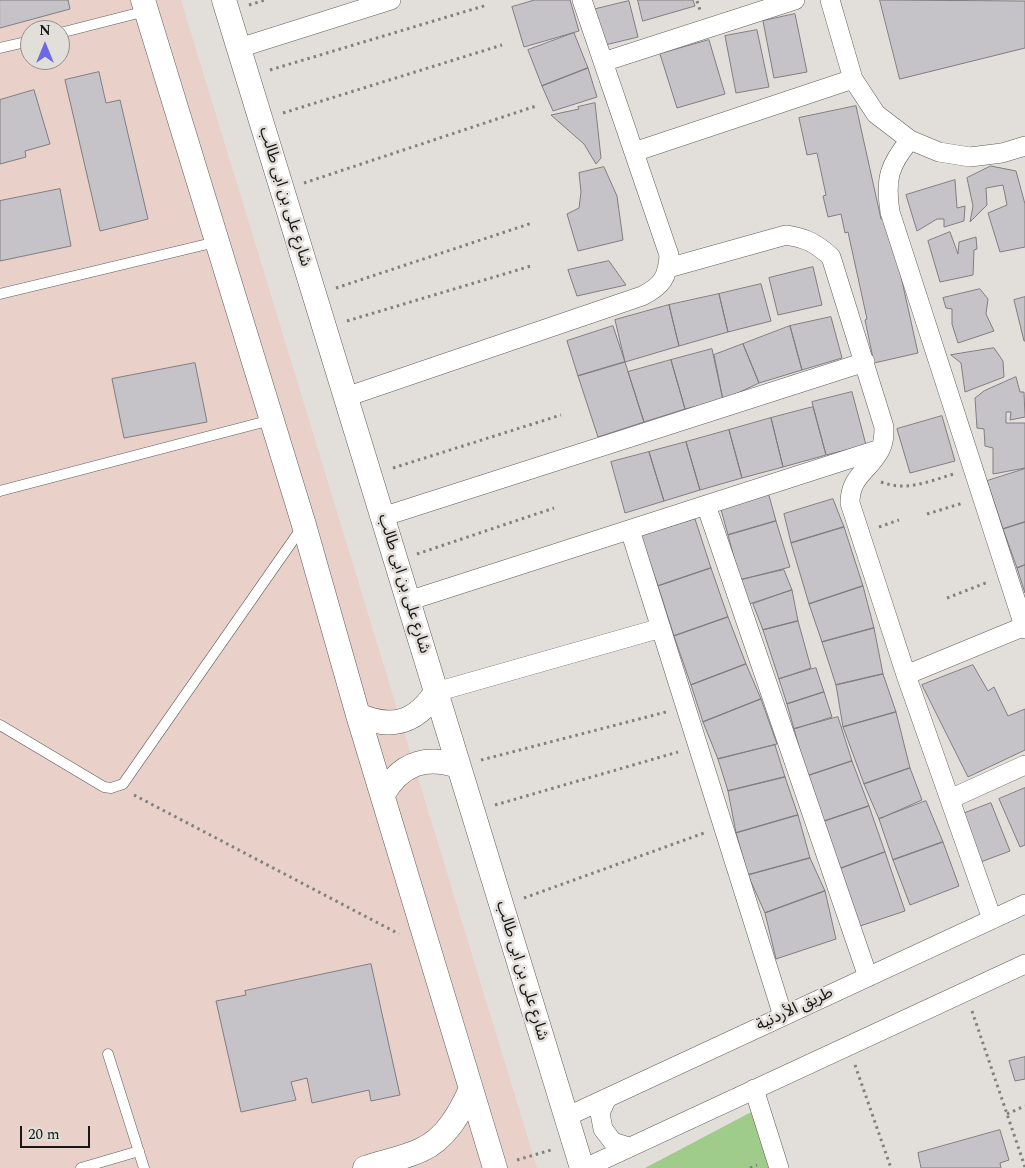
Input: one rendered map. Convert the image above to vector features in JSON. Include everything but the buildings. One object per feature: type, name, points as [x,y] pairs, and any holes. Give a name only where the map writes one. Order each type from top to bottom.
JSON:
[{"type":"street","name":"شارع على بن ابى طالب","points":[[224,0],[583,1168]]},
{"type":"street","points":[[239,48],[392,0]]},
{"type":"street","points":[[346,397],[642,296],[654,290],[663,280],[668,268],[669,255],[582,0]]},
{"type":"street","points":[[602,62],[795,0]]},
{"type":"street","points":[[830,0],[853,79],[876,114],[910,140],[939,152],[970,157],[1002,154],[1025,146]]},
{"type":"street","points":[[145,6],[304,525],[358,715],[494,1167]]},
{"type":"street","points":[[634,152],[853,79]]},
{"type":"street","points":[[906,675],[1025,628],[890,212],[887,192],[890,173],[897,156],[910,140]]},
{"type":"street","points":[[668,268],[786,235],[803,238],[819,245],[832,257],[884,427],[884,440],[880,449],[865,471],[852,485],[850,503],[906,675],[992,919]]},
{"type":"street","points":[[382,517],[865,362]]},
{"type":"street","points":[[408,601],[880,449]]},
{"type":"street","points":[[706,505],[868,977]]},
{"type":"street","points":[[630,530],[784,1016]]},
{"type":"street","points":[[358,715],[372,721],[387,723],[402,721],[416,715],[427,705],[436,692],[661,628]]},
{"type":"street","points":[[383,794],[390,781],[401,771],[415,764],[429,761],[444,761],[458,766]]},
{"type":"street","points":[[950,800],[1025,766]]},
{"type":"street","name":"طريق الأردنية","points":[[566,1117],[1025,904]]},
{"type":"street","points":[[583,1168],[1025,964]]},
{"type":"street","points":[[365,1168],[404,1163],[422,1150],[443,1134],[460,1114],[471,1089]]},
{"type":"street","points":[[754,1089],[779,1168]]},
{"type":"street","points":[[607,1098],[600,1113],[602,1129],[613,1142],[629,1147]]},
{"type":"lane","points":[[70,30],[145,6]]},
{"type":"lane","points":[[0,48],[20,43]]},
{"type":"lane","points":[[0,294],[216,242]]},
{"type":"lane","points":[[0,491],[271,420]]},
{"type":"lane","points":[[0,725],[97,784],[104,787],[118,787],[128,780],[304,525]]},
{"type":"lane","points":[[108,1054],[144,1168]]},
{"type":"lane","points":[[81,1168],[139,1151]]},
{"type":"path","points":[[248,77],[487,5]]},
{"type":"path","points":[[261,120],[502,45]]},
{"type":"path","points":[[283,190],[536,106]]},
{"type":"path","points":[[314,295],[532,223]]},
{"type":"path","points":[[325,328],[531,266]]},
{"type":"path","points":[[370,475],[561,415]]},
{"type":"path","points":[[865,471],[877,481],[892,487],[908,487],[974,468]]},
{"type":"path","points":[[927,514],[983,496]]},
{"type":"path","points":[[396,562],[554,508]]},
{"type":"path","points":[[947,598],[1008,575]]},
{"type":"path","points":[[458,766],[686,707]]},
{"type":"path","points":[[472,811],[698,746]]},
{"type":"path","points":[[118,787],[430,950]]},
{"type":"path","points":[[501,906],[724,826]]},
{"type":"path","points":[[966,991],[1025,1167]]},
{"type":"path","points":[[848,1046],[891,1168]]},
{"type":"path","points":[[1007,1114],[1025,1106]]},
{"type":"path","points":[[494,1167],[574,1143]]},
{"type":"shaded area","points":[[0,0],[181,0],[537,1168],[0,1168]]},
{"type":"green space","points":[[755,1110],[773,1168],[645,1168]]}]
